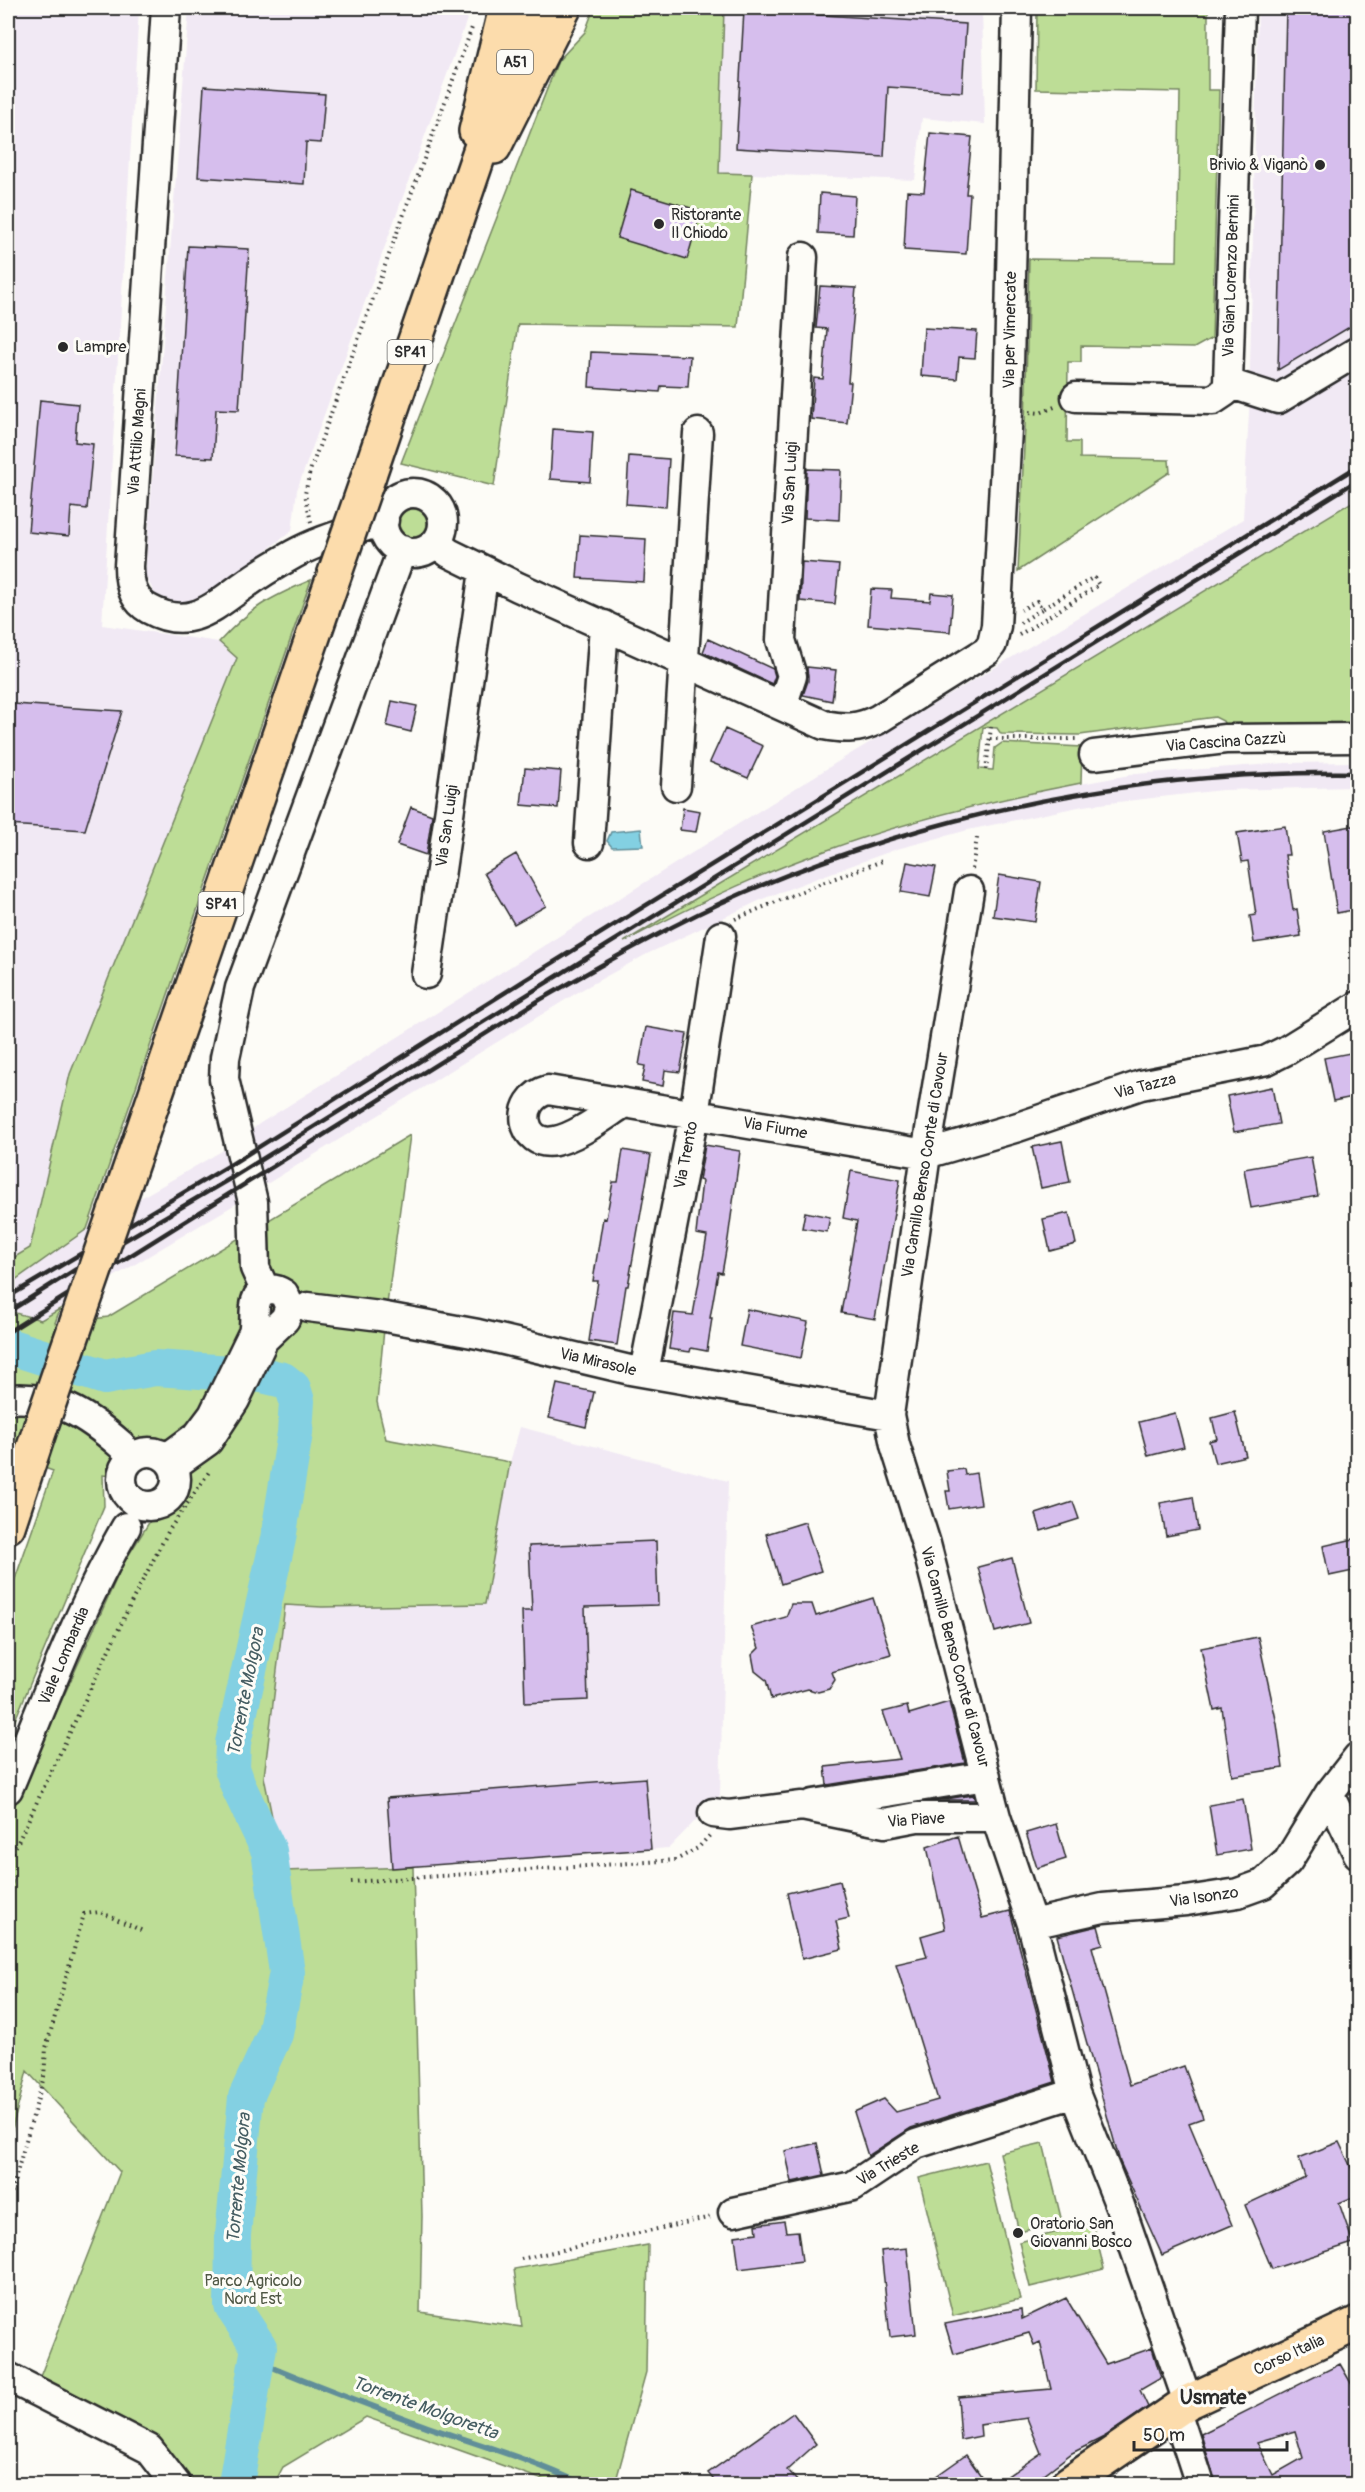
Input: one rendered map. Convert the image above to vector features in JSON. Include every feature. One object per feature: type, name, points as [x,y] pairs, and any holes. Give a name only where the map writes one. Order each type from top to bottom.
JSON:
[{"type":"main road","points":[[452,228],[506,8]]},
{"type":"main road","name":"A51","points":[[492,117],[525,8]]},
{"type":"main road","name":"A51","points":[[492,117],[538,8]]},
{"type":"main road","points":[[452,228],[564,8]]},
{"type":"main road","name":"SP41","points":[[8,1526],[492,117]]},
{"type":"main road","name":"Corso Italia","points":[[1068,2484],[1182,2407],[1358,2323]]},
{"type":"street","name":"Via Attilio Magni","points":[[166,8],[129,566],[132,590],[144,606],[155,612],[174,618],[189,618],[215,607],[267,570],[296,553],[317,543],[384,520]]},
{"type":"street","name":"Via per Vimercate","points":[[1002,636],[1017,8]]},
{"type":"street","name":"Via Gian Lorenzo Bernini","points":[[1228,383],[1240,8]]},
{"type":"street","name":"Via San Luigi","points":[[782,706],[792,676],[781,640],[804,256]]},
{"type":"street","points":[[1076,397],[1213,400],[1225,392],[1228,383],[1278,399],[1358,351]]},
{"type":"street","points":[[676,786],[698,433]]},
{"type":"street","points":[[421,493],[430,497],[438,505],[444,525],[436,543],[420,552],[402,550],[388,538],[384,520],[392,502],[400,495],[421,493]]},
{"type":"street","points":[[436,543],[449,553],[484,571],[824,725],[842,729],[860,728],[877,720],[1002,636]]},
{"type":"street","points":[[8,1399],[36,1398],[62,1405],[146,1457],[176,1481],[159,1501],[121,1481],[146,1457],[208,1441],[259,1336],[285,1319],[287,1301],[255,1268],[253,1202],[229,1105],[224,1079],[225,1058],[240,988],[402,550]]},
{"type":"street","name":"Via San Luigi","points":[[426,974],[484,571]]},
{"type":"street","points":[[589,843],[604,625]]},
{"type":"street","name":"Via Cascina Cazzù","points":[[1094,755],[1233,739],[1358,738]]},
{"type":"street","name":"Via Camillo Benso Conte di Cavour","points":[[969,891],[926,1154],[889,1415],[895,1445],[926,1544],[996,1817],[1032,1924],[1075,2093],[1120,2206],[1182,2407],[1200,2484]]},
{"type":"street","name":"Via Trento","points":[[644,1372],[694,1115],[721,936]]},
{"type":"street","name":"Via Tazza","points":[[926,1154],[958,1146],[1141,1085],[1267,1059],[1287,1050],[1358,1006]]},
{"type":"street","name":"Via Fiume","points":[[624,1103],[926,1154]]},
{"type":"street","name":"Via Mirasole","points":[[287,1301],[478,1334],[644,1372],[889,1415]]},
{"type":"street","name":"Viale Lombardia","points":[[8,1789],[87,1601],[126,1527],[129,1513],[159,1501]]},
{"type":"street","name":"Via Isonzo","points":[[1032,1924],[1102,1908],[1186,1901],[1238,1893],[1263,1884],[1288,1861],[1329,1794],[1358,1757]]},
{"type":"street","name":"Via Piave","points":[[721,1814],[802,1806],[857,1795],[986,1776]]},
{"type":"street","points":[[1329,1794],[1358,1854]]},
{"type":"street","name":"Via Piave","points":[[802,1806],[885,1823],[917,1817],[996,1817]]},
{"type":"street","name":"Via Trieste","points":[[733,2212],[853,2186],[916,2144],[1075,2093]]},
{"type":"street","points":[[8,2377],[149,2449],[176,2484]]},
{"type":"path","points":[[317,543],[305,494],[310,471],[475,19]]},
{"type":"path","points":[[1008,411],[1040,413],[1076,397]]},
{"type":"path","points":[[1094,577],[1099,585],[1002,636],[1094,577]]},
{"type":"path","points":[[1002,636],[1037,601],[1042,609]]},
{"type":"path","points":[[986,770],[991,727]]},
{"type":"path","points":[[969,891],[977,838]]},
{"type":"path","points":[[721,936],[722,925],[758,908],[885,860]]},
{"type":"path","points":[[8,1863],[132,1601],[170,1530],[159,1501],[213,1466]]},
{"type":"path","points":[[351,1882],[676,1860],[698,1848],[721,1814]]},
{"type":"path","points":[[8,2204],[44,2077],[46,2048],[84,1914],[100,1912],[145,1932]]},
{"type":"path","points":[[520,2259],[733,2212]]},
{"type":"shaded area","points":[[8,8],[139,8],[102,625],[219,642],[237,658],[70,1074],[30,1248],[8,1261]]},
{"type":"shaded area","points":[[189,8],[471,8],[297,490],[292,531],[204,597],[180,604],[155,594],[145,575]]},
{"type":"shaded area","points":[[724,8],[982,8],[985,124],[922,118],[915,180],[719,173]]},
{"type":"shaded area","points":[[1258,8],[1357,8],[1357,499],[639,934],[739,885],[821,852],[894,828],[1016,796],[1135,774],[1286,763],[1357,762],[1357,787],[1222,790],[1083,806],[968,830],[897,849],[828,874],[765,898],[647,954],[583,989],[262,1187],[248,1133],[259,1124],[847,756],[1243,519],[1249,412]]},
{"type":"shaded area","points":[[227,1148],[239,1202],[30,1327],[8,1318],[8,1285],[87,1229]]},
{"type":"shaded area","points":[[520,1427],[728,1481],[720,1795],[669,1848],[392,1868],[283,1871],[264,1777],[285,1605],[322,1607],[485,1604],[510,1462]]},
{"type":"green space","points":[[594,8],[724,8],[719,173],[752,174],[738,327],[518,324],[494,486],[401,463],[558,61],[585,32]]},
{"type":"green space","points":[[1037,8],[1208,8],[1208,90],[1219,90],[1212,338],[1194,348],[1081,346],[1081,362],[1068,362],[1067,442],[1080,442],[1080,458],[1169,460],[1170,472],[1018,571],[1025,426],[1029,259],[1177,261],[1180,92],[1036,89]]},
{"type":"green space","points":[[1357,499],[1357,727],[1228,731],[1223,721],[1215,717],[1080,735],[1001,734],[997,728],[983,727],[979,769],[993,770],[995,748],[1002,743],[1082,747],[1081,783],[950,812],[796,861],[697,905],[624,942]]},
{"type":"green space","points":[[413,509],[423,513],[427,523],[423,533],[413,537],[403,533],[399,523],[403,513]]},
{"type":"green space","points":[[311,580],[87,1229],[8,1285],[8,1261],[30,1248],[70,1074],[237,658],[219,642],[241,620],[261,605]]},
{"type":"green space","name":"Parco Agricolo Nord Est","points":[[410,1135],[385,1319],[377,1402],[386,1439],[510,1462],[485,1604],[322,1607],[285,1605],[264,1777],[283,1871],[413,1867],[422,2216],[420,2312],[522,2327],[514,2269],[648,2245],[646,2372],[615,2484],[549,2482],[366,2417],[283,2467],[274,2484],[176,2484],[34,2392],[120,2172],[27,2071],[8,2145],[8,1895],[15,1878],[8,1875],[8,1820],[123,1564],[150,1521],[178,1486],[180,1474],[164,1449],[146,1446],[135,1447],[118,1454],[112,1476],[103,1475],[104,1506],[8,1737],[8,1599],[53,1471],[8,1455],[8,1311],[41,1320],[60,1309],[55,1323],[57,1324],[108,1317]]},
{"type":"green space","points":[[1043,2143],[1062,2222],[1019,2232],[1000,2153]]},
{"type":"green space","points":[[986,2161],[1020,2299],[953,2316],[919,2178]]},
{"type":"green space","points":[[1093,2223],[1104,2269],[1030,2287],[1019,2242]]},
{"type":"water","points":[[641,829],[643,846],[612,847],[607,841],[611,832]]},
{"type":"building","name":"Brivio & Viganò","points":[[1286,8],[1358,8],[1358,322],[1278,370]]},
{"type":"building","points":[[744,10],[966,24],[962,92],[888,87],[884,157],[736,148]]},
{"type":"building","points":[[204,86],[325,94],[321,143],[306,142],[304,184],[198,177]]},
{"type":"building","points":[[930,133],[972,137],[966,194],[970,194],[966,254],[904,250],[907,191],[924,192]]},
{"type":"building","name":"Ristorante Il Chiodo","points":[[631,190],[701,211],[687,259],[617,238]]},
{"type":"building","points":[[820,193],[855,196],[853,235],[818,233]]},
{"type":"building","points":[[188,246],[249,249],[239,410],[216,409],[213,458],[175,456]]},
{"type":"building","points":[[820,286],[856,288],[847,423],[811,419],[814,378],[823,379],[827,329],[816,328]]},
{"type":"building","points":[[924,328],[977,331],[975,358],[959,357],[957,379],[921,376]]},
{"type":"building","points":[[591,352],[690,356],[688,387],[661,386],[660,392],[589,387]]},
{"type":"building","points":[[40,400],[78,404],[75,442],[93,444],[87,509],[71,507],[69,536],[28,532]]},
{"type":"building","points":[[553,429],[593,432],[590,482],[550,479]]},
{"type":"building","points":[[629,456],[669,459],[666,507],[626,504]]},
{"type":"building","points":[[807,469],[841,470],[839,520],[805,518]]},
{"type":"building","points":[[580,535],[646,539],[644,582],[577,578]]},
{"type":"building","points":[[802,562],[839,565],[835,604],[800,601]]},
{"type":"building","points":[[871,589],[892,590],[891,598],[930,601],[931,593],[953,595],[950,632],[868,625]]},
{"type":"building","points":[[708,639],[773,669],[775,676],[772,684],[703,652]]},
{"type":"building","points":[[807,667],[836,670],[832,701],[803,695],[808,681]]},
{"type":"building","points":[[392,701],[417,706],[411,732],[387,726]]},
{"type":"building","points":[[13,704],[122,711],[85,830],[8,825]]},
{"type":"building","points":[[725,729],[763,746],[748,778],[710,762]]},
{"type":"building","points":[[525,768],[561,771],[558,808],[521,805]]},
{"type":"building","points":[[411,807],[432,815],[426,855],[397,845]]},
{"type":"building","points":[[683,808],[700,811],[696,832],[680,830]]},
{"type":"building","points":[[1358,825],[1358,909],[1337,913],[1324,831]]},
{"type":"building","points":[[1285,826],[1289,855],[1285,855],[1293,910],[1297,909],[1301,936],[1254,943],[1250,916],[1256,915],[1248,861],[1242,862],[1237,833]]},
{"type":"building","points":[[516,854],[546,906],[514,924],[484,873]]},
{"type":"building","points":[[907,862],[936,867],[930,897],[901,892]]},
{"type":"building","points":[[999,875],[1041,882],[1035,922],[993,916]]},
{"type":"building","points":[[646,1027],[687,1034],[680,1072],[665,1070],[663,1086],[642,1082],[645,1066],[639,1065]]},
{"type":"building","points":[[1355,1052],[1358,1064],[1358,1096],[1333,1101],[1324,1058]]},
{"type":"building","points":[[1272,1087],[1279,1124],[1234,1132],[1227,1096]]},
{"type":"building","points":[[1062,1141],[1070,1182],[1041,1188],[1032,1147]]},
{"type":"building","points":[[705,1145],[740,1151],[728,1239],[722,1273],[718,1272],[707,1351],[691,1348],[690,1352],[669,1349],[674,1313],[693,1315],[707,1236],[696,1234],[702,1181],[699,1180]]},
{"type":"building","points":[[623,1150],[651,1155],[617,1345],[589,1341],[598,1281],[593,1281],[603,1218],[606,1219],[613,1182],[618,1182]]},
{"type":"building","points":[[1311,1157],[1318,1196],[1251,1208],[1244,1169]]},
{"type":"building","points":[[851,1171],[900,1180],[875,1319],[841,1313],[857,1221],[843,1218]]},
{"type":"building","points":[[805,1212],[830,1217],[827,1232],[802,1228]]},
{"type":"building","points":[[1069,1213],[1076,1244],[1050,1251],[1043,1219]]},
{"type":"building","points":[[747,1309],[808,1322],[801,1358],[740,1346]]},
{"type":"building","points":[[557,1384],[594,1392],[586,1427],[549,1418]]},
{"type":"building","points":[[1235,1412],[1246,1456],[1215,1463],[1209,1441],[1217,1439],[1212,1418]]},
{"type":"building","points":[[1175,1413],[1184,1447],[1148,1456],[1139,1422]]},
{"type":"building","points":[[964,1469],[965,1475],[976,1473],[981,1504],[949,1509],[946,1491],[950,1491],[947,1471]]},
{"type":"building","points":[[1193,1497],[1198,1530],[1166,1536],[1160,1503]]},
{"type":"building","points":[[1073,1502],[1079,1519],[1041,1531],[1036,1514]]},
{"type":"building","points":[[805,1522],[821,1571],[781,1584],[766,1534]]},
{"type":"building","points":[[1358,1538],[1358,1570],[1329,1576],[1323,1546]]},
{"type":"building","points":[[656,1541],[658,1605],[585,1607],[588,1700],[525,1703],[522,1611],[532,1611],[529,1546]]},
{"type":"building","points":[[1012,1558],[1029,1623],[995,1632],[978,1567]]},
{"type":"building","points":[[873,1598],[891,1654],[832,1672],[835,1680],[829,1689],[818,1692],[808,1689],[771,1699],[766,1680],[755,1671],[752,1655],[759,1648],[751,1627],[786,1617],[791,1604],[812,1604],[816,1616]]},
{"type":"building","points":[[1258,1637],[1277,1724],[1283,1768],[1232,1776],[1222,1708],[1214,1710],[1201,1648]]},
{"type":"building","points":[[949,1702],[965,1763],[827,1785],[825,1767],[900,1759],[883,1712],[907,1706],[909,1714]]},
{"type":"building","points":[[645,1778],[651,1849],[392,1868],[387,1798]]},
{"type":"building","points":[[973,1795],[975,1800],[938,1800]]},
{"type":"building","points":[[1243,1799],[1251,1849],[1217,1855],[1209,1805]]},
{"type":"building","points":[[1056,1824],[1066,1859],[1037,1868],[1026,1833]]},
{"type":"building","points":[[958,1836],[982,1918],[1010,1911],[1055,2082],[911,2128],[868,2156],[854,2112],[884,2099],[896,2112],[938,2100],[896,1964],[927,1957],[921,1936],[945,1929],[927,1847]]},
{"type":"building","points":[[840,1881],[849,1918],[836,1921],[842,1949],[802,1959],[787,1893]]},
{"type":"building","points":[[1098,1926],[1103,1944],[1092,1947],[1130,2085],[1184,2066],[1203,2118],[1189,2123],[1232,2225],[1162,2255],[1120,2162],[1057,1936]]},
{"type":"building","points":[[1339,2142],[1358,2182],[1358,2195],[1339,2203],[1353,2243],[1272,2269],[1245,2205],[1305,2177],[1299,2158]]},
{"type":"building","points":[[817,2143],[824,2175],[792,2182],[785,2151]]},
{"type":"building","points":[[784,2221],[786,2232],[798,2231],[802,2261],[739,2269],[735,2236],[757,2233],[756,2225]]},
{"type":"building","points":[[907,2248],[916,2334],[890,2337],[881,2251]]},
{"type":"building","points":[[1066,2298],[1106,2364],[1152,2348],[1161,2378],[1140,2390],[1148,2407],[1106,2436],[1072,2453],[1031,2484],[996,2484],[1041,2453],[1027,2418],[980,2425],[981,2436],[961,2440],[958,2397],[1051,2389],[1040,2342],[1034,2345],[1029,2333],[954,2354],[945,2324],[1021,2309],[1022,2319]]},
{"type":"building","points":[[1340,2364],[1358,2395],[1358,2484],[1216,2484],[1201,2434]],"holes":[[[1295,2431],[1303,2458],[1273,2475],[1257,2442]]]},
{"type":"building","points":[[793,2413],[816,2444],[787,2470],[800,2484],[717,2484],[708,2473]]},
{"type":"building","points":[[966,2455],[987,2484],[925,2484]]},
{"type":"waterway","name":"Torrente Molgora","points":[[8,1346],[105,1377],[155,1368],[262,1375],[283,1380],[293,1388],[297,1401],[295,1433],[278,1539],[233,1743],[232,1768],[269,1851],[287,1972],[275,2034],[246,2097],[233,2235],[232,2306],[259,2347],[236,2484]]},
{"type":"waterway","name":"Torrente Molgoretta","points":[[258,2361],[428,2427],[525,2460],[582,2484]]},
{"type":"railway","points":[[8,1297],[230,1165],[525,980],[1358,466]]},
{"type":"railway","points":[[8,1312],[81,1266],[233,1177],[1358,480]]},
{"type":"railway","points":[[8,1332],[538,1001],[665,931],[743,893],[817,864],[892,839],[967,818],[1044,801],[1122,788],[1200,779],[1279,774],[1358,773]]},
{"type":"place","name":"Brivio & Viganò","points":[[1320,165]]},
{"type":"place","name":"Ristorante Il Chiodo","points":[[659,224]]},
{"type":"place","name":"Lampre","points":[[63,347]]},
{"type":"place","name":"Oratorio San Giovanni Bosco","points":[[1018,2233]]},
{"type":"district","name":"Usmate","points":[[1213,2397]]}]
